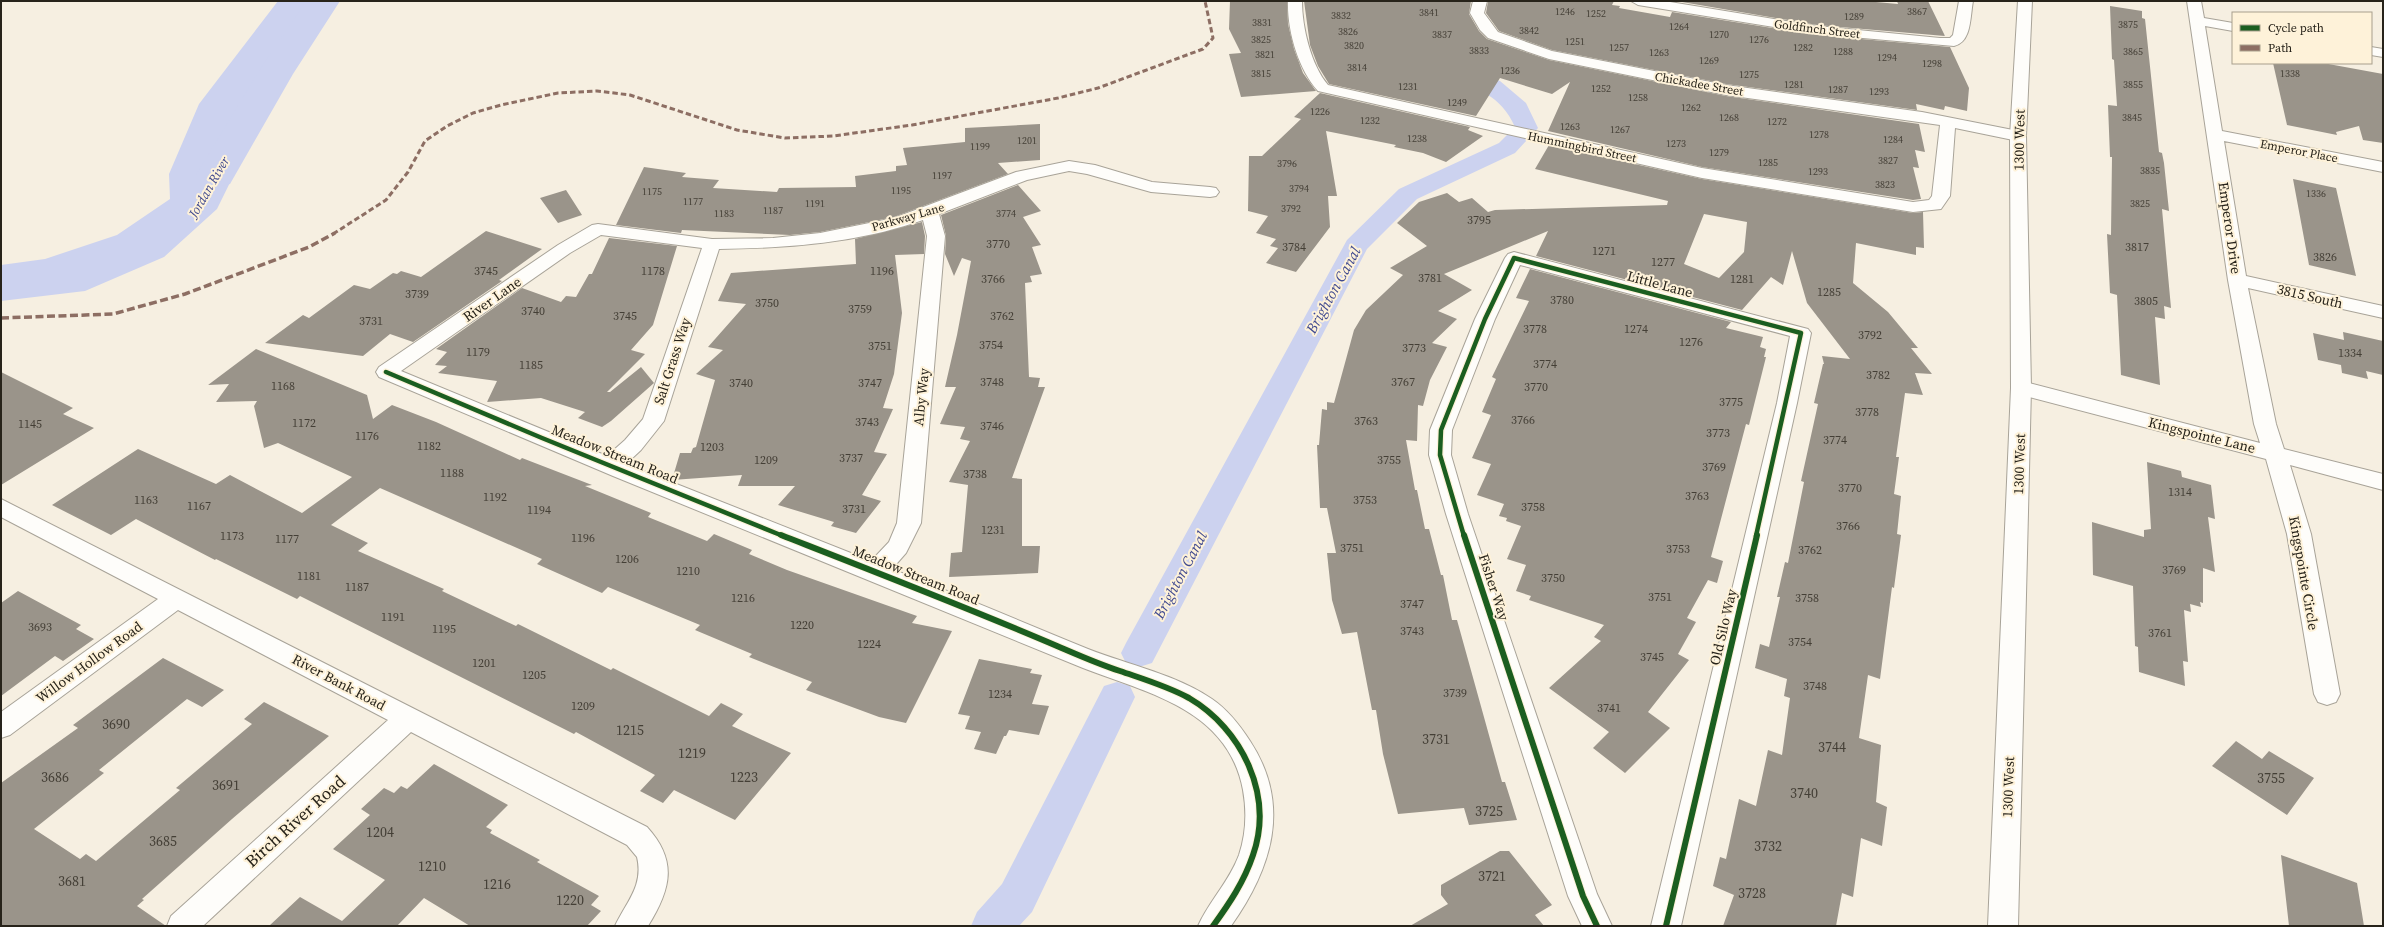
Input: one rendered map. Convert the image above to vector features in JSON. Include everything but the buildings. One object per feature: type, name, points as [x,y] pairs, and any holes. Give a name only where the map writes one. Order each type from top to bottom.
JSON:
[{"type":"street","name":"Hummingbird Street","points":[[1295,1],[1296,20],[1314,77],[1323,88],[1538,138],[1759,183],[1913,206],[1935,205],[1941,196],[1948,122]]},
{"type":"street","name":"Chickadee Street","points":[[1480,1],[1477,13],[1485,27],[1493,35],[1506,41],[1549,55],[1726,90],[1948,122],[2018,136]]},
{"type":"street","name":"Goldfinch Street","points":[[1638,1],[1801,27],[1940,42],[1954,42],[1960,36],[1966,1]]},
{"type":"street","name":"1300 West","points":[[2003,926],[2021,388],[2018,136],[2025,1]]},
{"type":"street","name":"Emperor Drive","points":[[2194,1],[2216,135],[2237,280],[2265,424],[2275,453]]},
{"type":"street","points":[[2198,21],[2232,27]]},
{"type":"street","points":[[2372,51],[2383,53]]},
{"type":"street","name":"Emperor Place","points":[[2216,135],[2383,167]]},
{"type":"street","name":"Parkway Lane","points":[[598,229],[712,244],[773,243],[820,238],[898,223],[1022,176],[1069,166],[1089,169],[1151,187],[1210,192]]},
{"type":"street","name":"Alby Way","points":[[876,571],[898,547],[909,522],[936,236],[930,212]]},
{"type":"street","name":"River Lane","points":[[386,372],[564,250],[598,229]]},
{"type":"street","name":"Salt Grass Way","points":[[611,465],[633,445],[652,421],[712,244]]},
{"type":"street","name":"Little Lane","points":[[1514,258],[1801,334]]},
{"type":"street","name":"Fisher Way","points":[[1514,258],[1485,320],[1441,430],[1440,455],[1582,896],[1597,926]]},
{"type":"street","name":"3815 South","points":[[2237,280],[2383,312]]},
{"type":"street","name":"Old Silo Way","points":[[1666,926],[1787,403],[1801,334]]},
{"type":"street","name":"Meadow Stream Road","points":[[386,372],[459,404],[876,571],[1102,665],[1160,684],[1199,704],[1226,727],[1246,757],[1259,793],[1260,831],[1251,866],[1232,901],[1212,926]]},
{"type":"street","name":"Kingspointe Lane","points":[[2021,388],[2383,482]]},
{"type":"street","name":"Kingspointe Circle","points":[[2275,453],[2299,534],[2327,694]]},
{"type":"street","name":"River Bank Road","points":[[1,507],[637,836],[651,852],[654,875],[648,900],[630,926]]},
{"type":"street","name":"Willow Hollow Road","points":[[1,727],[177,598]]},
{"type":"street","name":"Birch River Road","points":[[182,926],[408,718]]},
{"type":"water","points":[[278,1],[331,1],[285,52],[254,110],[246,150],[217,209],[164,257],[85,291],[1,301],[1,265],[45,259],[117,235],[170,199],[169,174],[199,104]]},
{"type":"waterway","name":"Jordan River","points":[[216,175],[275,74],[323,1]]},
{"type":"waterway","name":"Brighton Canal","points":[[1139,653],[1356,245],[1408,194],[1507,148],[1527,128],[1518,108],[1492,86],[1454,72]]},
{"type":"waterway","name":"Brighton Canal","points":[[992,926],[1017,898],[1117,697]]},
{"type":"marked path","points":[[1,318],[113,314],[185,294],[309,247],[354,222],[386,200],[408,172],[425,141],[447,126],[473,113],[501,105],[558,93],[597,91],[630,95],[737,130],[785,138],[833,136],[912,125],[1058,98],[1098,88],[1203,49],[1213,38],[1205,1]]},
{"type":"cycle path","points":[[1597,926],[1583,896],[1457,514],[1440,455],[1441,430],[1485,319],[1514,258],[1801,333],[1787,403],[1666,926]]},
{"type":"cycle path","points":[[386,372],[621,471],[1014,628],[1092,661],[1170,689],[1202,706],[1216,717],[1228,730],[1245,756],[1255,781],[1260,806],[1259,830],[1254,854],[1244,878],[1230,902],[1213,926]]}]
